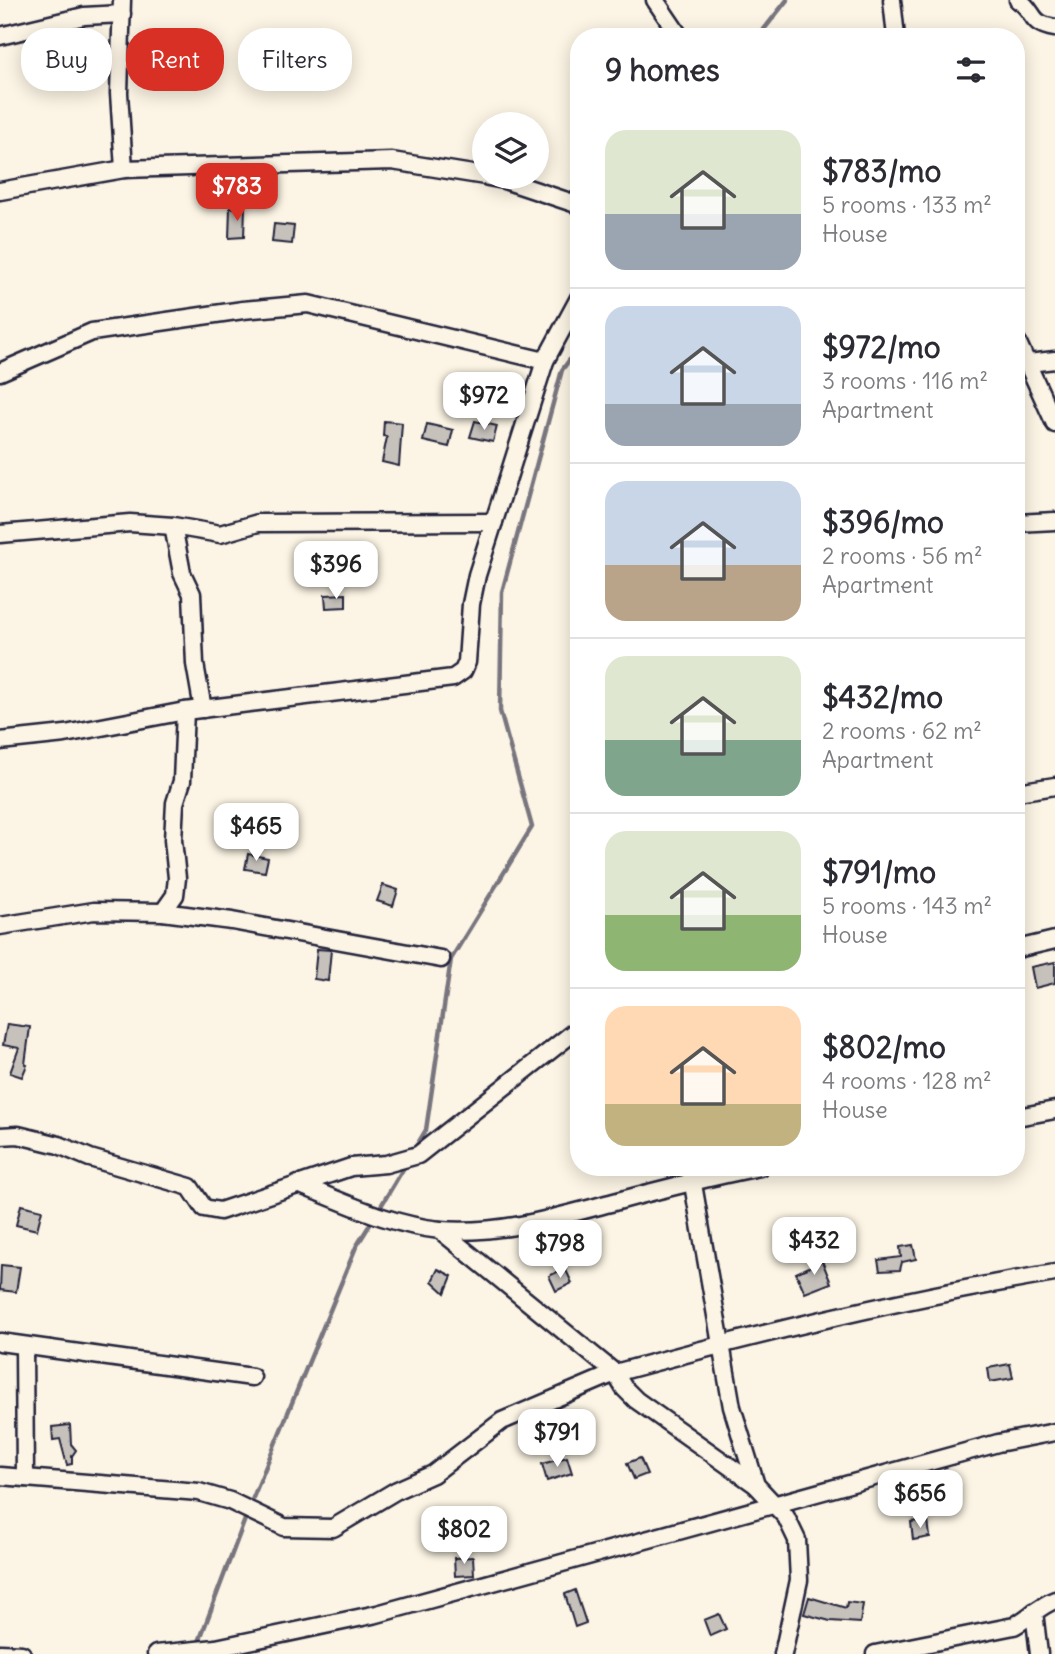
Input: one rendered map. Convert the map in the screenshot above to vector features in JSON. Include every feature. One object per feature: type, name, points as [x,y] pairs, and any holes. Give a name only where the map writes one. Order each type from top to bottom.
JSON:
[{"type":"street","points":[[654,0],[674,28]]},
{"type":"street","points":[[892,0],[895,28]]},
{"type":"street","points":[[1018,0],[1042,26],[1055,27]]},
{"type":"street","points":[[0,36],[122,7],[119,93],[124,169]]},
{"type":"street","points":[[0,191],[124,169],[392,161],[472,174]]},
{"type":"street","points":[[531,189],[570,202]]},
{"type":"street","points":[[0,372],[92,332],[243,310],[308,304],[545,361]]},
{"type":"street","points":[[0,741],[65,734],[185,711],[453,678],[463,671],[467,663],[471,604],[477,575],[545,361],[570,315]]},
{"type":"street","points":[[1025,357],[1055,424]]},
{"type":"street","points":[[1028,363],[1055,360]]},
{"type":"street","points":[[1025,523],[1055,521]]},
{"type":"street","points":[[0,534],[130,523],[173,526],[220,534],[258,523],[494,522]]},
{"type":"street","points":[[173,526],[182,573],[192,594],[195,664],[203,709]]},
{"type":"street","points":[[163,912],[175,894],[177,878],[173,840],[175,803],[182,781],[185,711]]},
{"type":"street","points":[[1025,791],[1055,786]]},
{"type":"street","points":[[0,926],[94,911],[163,912],[232,921],[441,959]]},
{"type":"street","points":[[1025,947],[1055,940]]},
{"type":"street","points":[[0,1136],[18,1135],[59,1145],[90,1158],[190,1187],[204,1208],[220,1211],[351,1167],[386,1164],[418,1156],[570,1035]]},
{"type":"street","points":[[1025,1116],[1055,1110]]},
{"type":"street","points":[[298,1184],[384,1218],[440,1230],[519,1227],[685,1176]]},
{"type":"street","points":[[691,1176],[723,1343],[732,1407],[756,1485]]},
{"type":"street","points":[[440,1230],[615,1373],[624,1388],[636,1400],[756,1485],[786,1517],[797,1540],[799,1580],[783,1654]]},
{"type":"street","points":[[0,1476],[199,1492],[230,1501],[284,1527],[333,1528],[397,1490],[433,1474],[502,1421],[615,1373],[723,1343],[986,1284],[1055,1273]]},
{"type":"street","points":[[0,1342],[253,1377]]},
{"type":"street","points":[[24,1346],[26,1478]]},
{"type":"street","points":[[156,1654],[216,1648],[377,1614],[998,1443],[1055,1432]]},
{"type":"street","points":[[875,1654],[1014,1626],[1055,1600]]},
{"type":"street","points":[[1034,1612],[1039,1654]]},
{"type":"street","points":[[0,1653],[22,1654]]},
{"type":"building","points":[[230,208],[245,208],[244,237],[229,238]]},
{"type":"building","points":[[274,224],[294,226],[292,244],[272,242]]},
{"type":"building","points":[[384,421],[402,423],[399,466],[382,462],[387,437],[383,436]]},
{"type":"building","points":[[475,421],[497,426],[493,442],[470,437]]},
{"type":"building","points":[[427,424],[453,430],[449,447],[423,441]]},
{"type":"building","points":[[346,594],[346,607],[326,608],[325,595]]},
{"type":"building","points":[[248,854],[268,858],[265,872],[245,869]]},
{"type":"building","points":[[383,885],[398,890],[393,906],[377,901]]},
{"type":"building","points":[[317,949],[331,950],[328,981],[314,979]]},
{"type":"building","points":[[1055,962],[1055,983],[1035,988],[1031,967]]},
{"type":"building","points":[[7,1024],[30,1027],[27,1065],[22,1077],[10,1073],[19,1048],[3,1045]]},
{"type":"building","points":[[21,1205],[42,1210],[37,1230],[16,1225]]},
{"type":"building","points":[[913,1245],[916,1259],[902,1262],[900,1270],[880,1271],[878,1260],[901,1257],[900,1247]]},
{"type":"building","points":[[822,1261],[831,1283],[805,1293],[796,1273]]},
{"type":"building","points":[[1,1265],[20,1267],[16,1292],[0,1290]]},
{"type":"building","points":[[565,1268],[572,1283],[556,1291],[549,1276]]},
{"type":"building","points":[[438,1269],[452,1276],[445,1293],[432,1281]]},
{"type":"building","points":[[1010,1364],[1013,1378],[990,1382],[988,1368]]},
{"type":"building","points":[[70,1425],[71,1444],[76,1450],[72,1456],[72,1464],[67,1465],[60,1439],[53,1440],[52,1427]]},
{"type":"building","points":[[567,1457],[572,1473],[547,1481],[542,1464]]},
{"type":"building","points":[[640,1458],[647,1474],[634,1479],[627,1463]]},
{"type":"building","points":[[928,1520],[930,1537],[913,1540],[911,1522]]},
{"type":"building","points":[[473,1557],[474,1575],[455,1576],[454,1558]]},
{"type":"building","points":[[575,1590],[586,1623],[575,1627],[565,1594]]},
{"type":"building","points":[[809,1597],[846,1608],[847,1602],[863,1604],[860,1623],[830,1621],[804,1614]]},
{"type":"building","points":[[719,1614],[726,1629],[710,1636],[704,1620]]},
{"type":"waterway","points":[[765,28],[787,0]]},
{"type":"waterway","points":[[414,1150],[426,1130],[451,959],[532,827],[500,711],[502,592],[562,370],[570,359]]},
{"type":"waterway","points":[[378,1211],[406,1164]]},
{"type":"waterway","points":[[250,1505],[356,1247],[374,1218]]},
{"type":"waterway","points":[[197,1647],[247,1514]]}]
